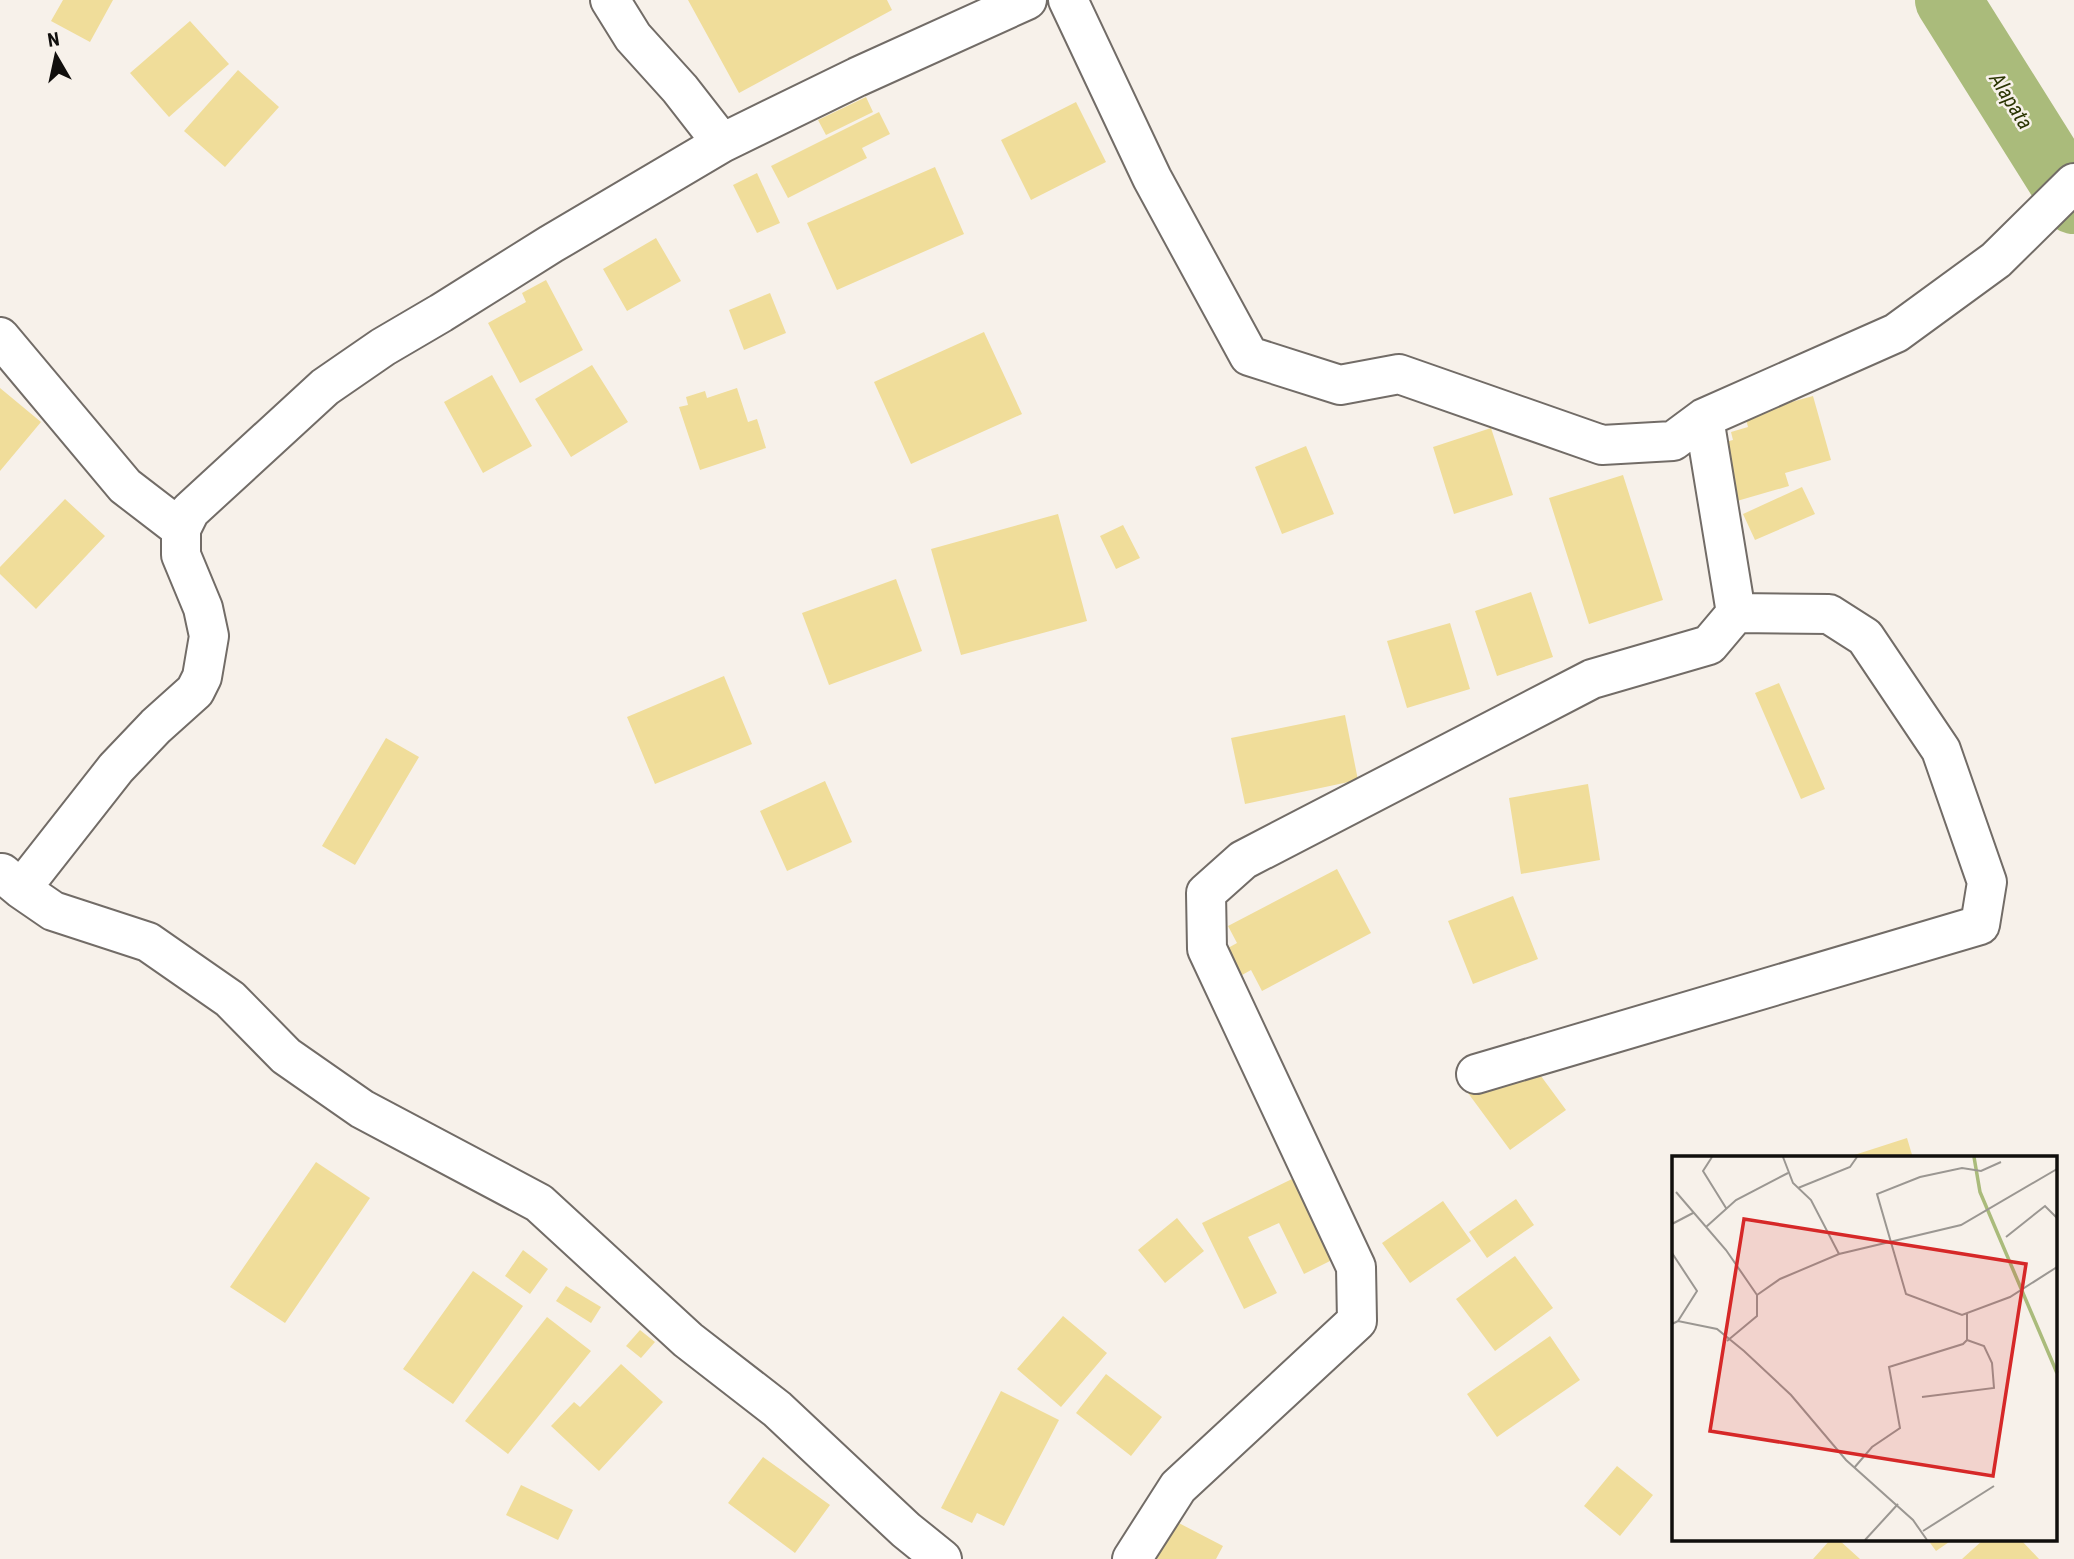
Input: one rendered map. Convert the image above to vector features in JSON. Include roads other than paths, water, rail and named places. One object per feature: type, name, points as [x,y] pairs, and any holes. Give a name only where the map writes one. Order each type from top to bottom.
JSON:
[{"type":"street","points":[[610,0],[633,37],[680,89],[722,143]]},
{"type":"street","points":[[942,1559],[906,1530],[777,1409],[688,1340],[539,1203],[362,1109],[286,1056],[230,999],[148,942],[53,911],[10,880],[156,726],[195,691],[202,677],[209,636],[203,608],[181,555],[181,529],[190,511],[325,387],[383,347],[722,143],[857,77],[1027,0]]},
{"type":"street","points":[[1068,0],[1152,178],[1249,356],[1340,385],[1399,374],[1602,445],[1673,441],[1704,418],[1896,333],[1996,260],[2074,183]]},
{"type":"street","points":[[0,337],[125,486],[181,529]]},
{"type":"street","points":[[1132,1559],[1178,1487],[1357,1321],[1356,1267],[1207,949],[1206,893],[1243,860],[1592,679],[1709,645],[1736,613],[1704,418]]},
{"type":"street","points":[[1476,1074],[1980,925],[1987,882],[1941,750],[1865,637],[1829,614],[1736,613]]},
{"type":"waterway","name":"Alapata","points":[[1948,0],[2074,201]]}]
